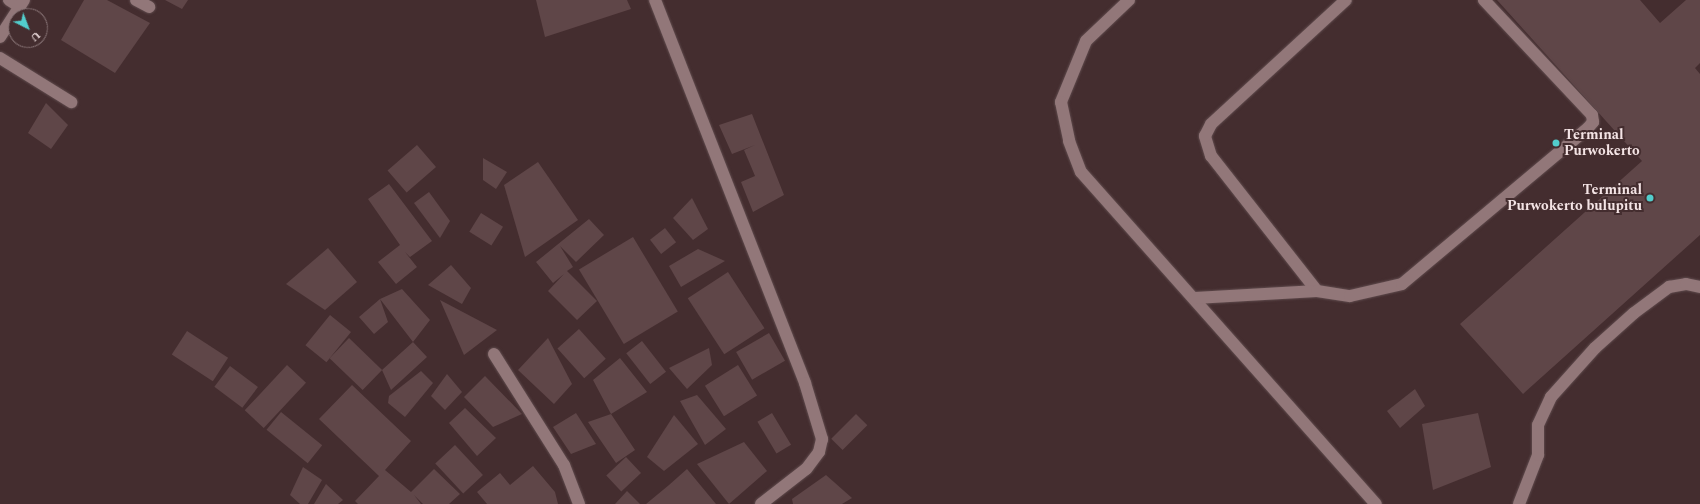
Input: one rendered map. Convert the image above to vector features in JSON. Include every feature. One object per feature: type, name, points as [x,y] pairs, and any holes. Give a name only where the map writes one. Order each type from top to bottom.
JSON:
[{"type":"street","points":[[0,37],[22,3],[9,0]]},
{"type":"street","points":[[136,0],[149,7]]},
{"type":"street","points":[[655,0],[806,383],[822,439],[819,452],[806,469],[761,504]]},
{"type":"street","points":[[1128,0],[1086,41],[1073,69],[1061,102],[1069,141],[1082,172],[1376,504]]},
{"type":"street","points":[[1317,291],[1211,156],[1205,136],[1211,124],[1346,0]]},
{"type":"street","points":[[1194,298],[1317,291],[1350,296],[1402,284],[1593,122],[1592,115],[1484,0]]},
{"type":"street","points":[[0,58],[71,102]]},
{"type":"street","points":[[1519,504],[1538,455],[1538,425],[1552,397],[1595,348],[1634,313],[1669,287],[1686,284],[1700,287]]},
{"type":"street","points":[[494,354],[564,466],[579,504]]},
{"type":"building","points":[[84,0],[107,0],[150,23],[115,73],[61,40]]},
{"type":"building","points":[[165,0],[188,0],[182,9]]},
{"type":"building","points":[[536,0],[627,0],[631,9],[545,37]]},
{"type":"building","name":"Terminal Purwokerto bulupitu","points":[[1497,0],[1640,0],[1660,23],[1686,0],[1700,0],[1700,63],[1695,68],[1700,74],[1700,235],[1523,394],[1460,324],[1642,161]]},
{"type":"building","points":[[46,103],[68,125],[51,149],[28,133]]},
{"type":"building","points":[[752,114],[784,195],[753,212],[741,182],[755,176],[744,150],[755,145],[732,154],[719,125]]},
{"type":"building","points":[[417,145],[436,167],[407,192],[388,171]]},
{"type":"building","points":[[483,158],[507,172],[496,189],[483,180]]},
{"type":"building","points":[[538,162],[578,220],[525,257],[504,185]]},
{"type":"building","points":[[389,184],[432,241],[410,257],[405,252],[417,267],[396,284],[378,262],[400,245],[368,199]]},
{"type":"building","points":[[429,192],[450,221],[440,238],[414,203]]},
{"type":"building","points":[[692,198],[708,229],[693,240],[673,218]]},
{"type":"building","points":[[481,213],[503,227],[491,245],[469,232]]},
{"type":"building","points":[[589,219],[604,235],[576,262],[560,246],[573,267],[567,271],[597,301],[577,320],[548,291],[564,274],[553,283],[536,262]]},
{"type":"building","points":[[665,228],[676,242],[661,254],[650,240]]},
{"type":"building","points":[[633,237],[678,312],[624,344],[579,269]]},
{"type":"building","points":[[328,248],[357,282],[325,310],[286,284]]},
{"type":"building","points":[[698,249],[725,261],[681,287],[669,266]]},
{"type":"building","points":[[451,265],[471,288],[462,304],[428,285]]},
{"type":"building","points":[[728,272],[764,328],[724,354],[688,298]]},
{"type":"building","points":[[402,289],[430,320],[413,342],[380,299]]},
{"type":"building","points":[[380,299],[388,322],[374,334],[359,317]]},
{"type":"building","points":[[440,300],[497,330],[464,355]]},
{"type":"building","points":[[330,315],[351,332],[326,362],[305,345]]},
{"type":"building","points":[[579,329],[606,359],[584,378],[557,348]]},
{"type":"building","points":[[187,331],[228,358],[213,381],[172,354]]},
{"type":"building","points":[[769,333],[785,361],[752,380],[736,352]]},
{"type":"building","points":[[349,338],[382,370],[363,390],[330,358]]},
{"type":"building","points":[[548,338],[572,384],[554,404],[518,370]]},
{"type":"building","points":[[642,341],[666,372],[650,384],[626,353]]},
{"type":"building","points":[[413,342],[427,357],[391,390],[382,370]]},
{"type":"building","points":[[709,348],[712,365],[687,389],[669,368]]},
{"type":"building","points":[[620,358],[647,392],[611,414],[593,380]]},
{"type":"building","points":[[287,365],[306,383],[264,428],[245,410]]},
{"type":"building","points":[[738,365],[757,396],[724,416],[705,386]]},
{"type":"building","points":[[230,366],[258,387],[242,408],[214,387]]},
{"type":"building","points":[[421,371],[433,383],[405,417],[388,403],[389,396]]},
{"type":"building","points":[[447,374],[462,392],[445,410],[431,396]]},
{"type":"building","points":[[485,376],[522,414],[493,427],[464,397]]},
{"type":"building","points":[[352,385],[411,441],[385,470],[411,492],[434,469],[460,494],[449,504],[423,504],[414,495],[421,504],[358,504],[355,501],[379,476],[319,419]]},
{"type":"building","points":[[1415,389],[1425,406],[1400,428],[1387,411]]},
{"type":"building","points":[[697,395],[726,429],[705,445],[680,401]]},
{"type":"building","points":[[465,408],[496,438],[477,456],[449,423]]},
{"type":"building","points":[[281,412],[322,445],[308,463],[267,430]]},
{"type":"building","points":[[576,413],[596,444],[571,454],[553,427]]},
{"type":"building","points":[[772,413],[791,445],[776,453],[757,422]]},
{"type":"building","points":[[1478,413],[1491,467],[1433,490],[1422,424]]},
{"type":"building","points":[[611,414],[635,450],[616,463],[588,422]]},
{"type":"building","points":[[856,414],[867,425],[843,450],[831,439]]},
{"type":"building","points":[[674,415],[698,444],[664,471],[647,457]]},
{"type":"building","points":[[744,442],[767,471],[729,504],[697,464]]},
{"type":"building","points":[[455,445],[483,475],[463,493],[435,463]]},
{"type":"building","points":[[626,457],[641,473],[621,492],[606,475]]},
{"type":"building","points":[[533,466],[555,492],[558,504],[487,504],[477,492],[500,473],[510,485]]},
{"type":"building","points":[[303,467],[322,480],[308,504],[300,504],[290,495]]},
{"type":"building","points":[[687,469],[716,504],[646,504],[669,485]]},
{"type":"building","points":[[826,475],[852,498],[842,504],[793,504],[792,499]]},
{"type":"building","points":[[326,484],[343,500],[338,504],[314,504]]},
{"type":"building","points":[[627,491],[640,504],[615,504]]},
{"type":"place","name":"Terminal Purwokerto","points":[[1556,143]]},
{"type":"place","name":"Terminal Purwokerto bulupitu","points":[[1650,198]]}]
